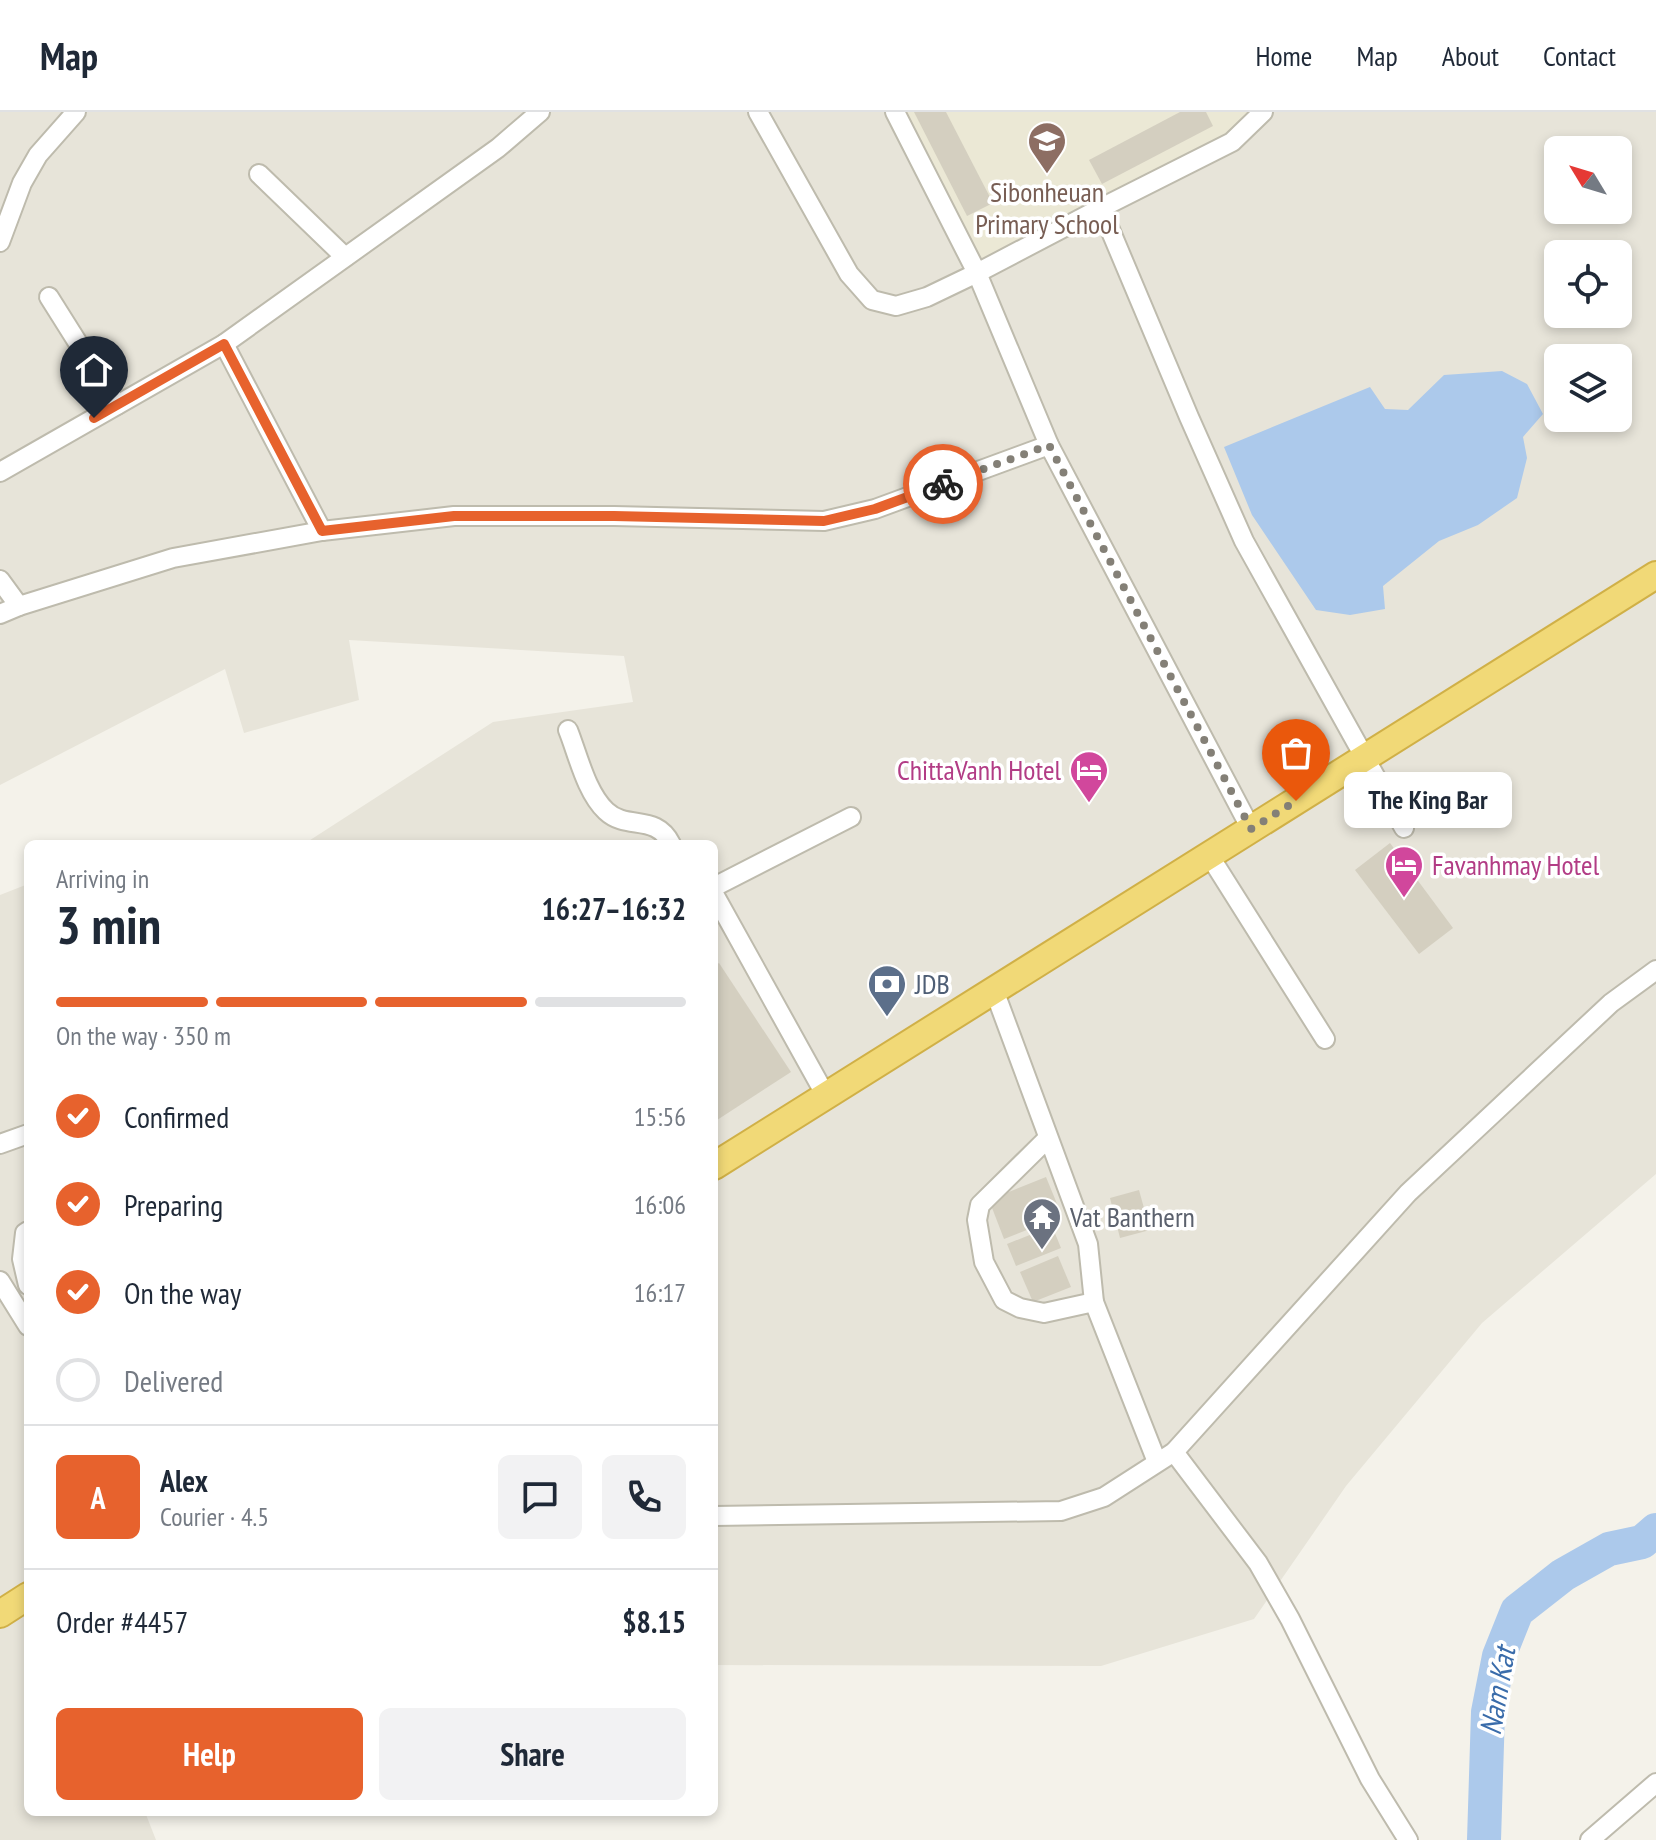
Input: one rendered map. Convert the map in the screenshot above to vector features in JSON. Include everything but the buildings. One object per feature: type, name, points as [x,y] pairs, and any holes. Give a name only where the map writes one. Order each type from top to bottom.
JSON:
[{"type":"highway","points":[[718,1164],[1656,575]]},
{"type":"highway","points":[[0,1614],[24,1599]]},
{"type":"street","points":[[0,242],[22,183],[38,155],[76,112]]},
{"type":"street","points":[[0,472],[224,344],[498,148],[540,112]]},
{"type":"street","points":[[758,112],[849,274],[872,300],[896,306],[927,297],[977,273],[1232,142],[1263,112]]},
{"type":"street","points":[[895,112],[977,273],[1049,445],[1251,829]]},
{"type":"street","points":[[259,174],[345,257]]},
{"type":"street","points":[[1101,208],[1244,541],[1404,828]]},
{"type":"street","points":[[49,297],[117,405]]},
{"type":"street","points":[[224,344],[322,531]]},
{"type":"street","points":[[0,614],[173,558],[322,531],[454,516],[824,521],[875,509],[1049,445]]},
{"type":"street","points":[[0,580],[19,606]]},
{"type":"street","points":[[568,730],[594,796],[607,812],[619,819],[658,828],[665,832],[669,840]]},
{"type":"street","points":[[718,885],[851,817]]},
{"type":"street","points":[[1209,855],[1325,1039]]},
{"type":"street","points":[[718,901],[826,1096]]},
{"type":"street","points":[[718,1516],[1061,1511],[1104,1497],[1174,1452],[1408,1193],[1611,1003],[1656,970]]},
{"type":"street","points":[[994,990],[1088,1244],[1094,1302],[1157,1462]]},
{"type":"street","points":[[0,1144],[24,1135]]},
{"type":"street","points":[[1048,1138],[980,1205],[977,1220],[984,1262],[1004,1300],[1020,1308],[1044,1313],[1094,1302]]},
{"type":"street","points":[[24,1242],[24,1268]]},
{"type":"street","points":[[0,1279],[24,1319]]},
{"type":"street","points":[[1174,1452],[1258,1563],[1290,1619],[1370,1779],[1408,1840]]},
{"type":"street","points":[[1590,1840],[1656,1783]]},
{"type":"shaded area","points":[[0,112],[1656,112],[1656,1174],[1482,1323],[1346,1486],[1254,1619],[1101,1666],[718,1665],[718,840],[310,840],[493,722],[633,702],[624,656],[349,640],[359,700],[244,733],[225,669],[0,785]]},
{"type":"shaded area","name":"Sibonheuan Primary School","points":[[895,112],[1263,112],[1250,127],[977,273]]},
{"type":"shaded area","points":[[24,886],[24,1816],[147,1816],[156,1840],[0,1840],[0,895]]},
{"type":"water","points":[[1502,371],[1527,384],[1543,414],[1523,437],[1527,458],[1517,498],[1478,525],[1439,541],[1383,586],[1385,609],[1350,615],[1316,610],[1252,515],[1224,447],[1370,387],[1385,409],[1408,410],[1444,375]]},
{"type":"waterway","name":"Nam Kat","points":[[1484,1840],[1488,1712],[1499,1656],[1517,1611],[1563,1575],[1609,1549],[1642,1542],[1656,1530]]},
{"type":"way so far","points":[[943,484],[1049,445],[1251,829],[1296,801]]},
{"type":"place","name":"Sibonheuan Primary School","points":[[1047,175]]},
{"type":"place","name":"The King Bar","points":[[1296,801]]},
{"type":"place","name":"ChittaVanh Hotel","points":[[1089,804]]},
{"type":"place","name":"Favanhmay Hotel","points":[[1404,899]]},
{"type":"place","name":"JDB","points":[[887,1018]]},
{"type":"place","name":"Vat Banthern","points":[[1042,1251]]},
{"type":"route","points":[[94,418],[224,344],[322,531],[454,516],[824,521],[875,509],[943,484]]}]
